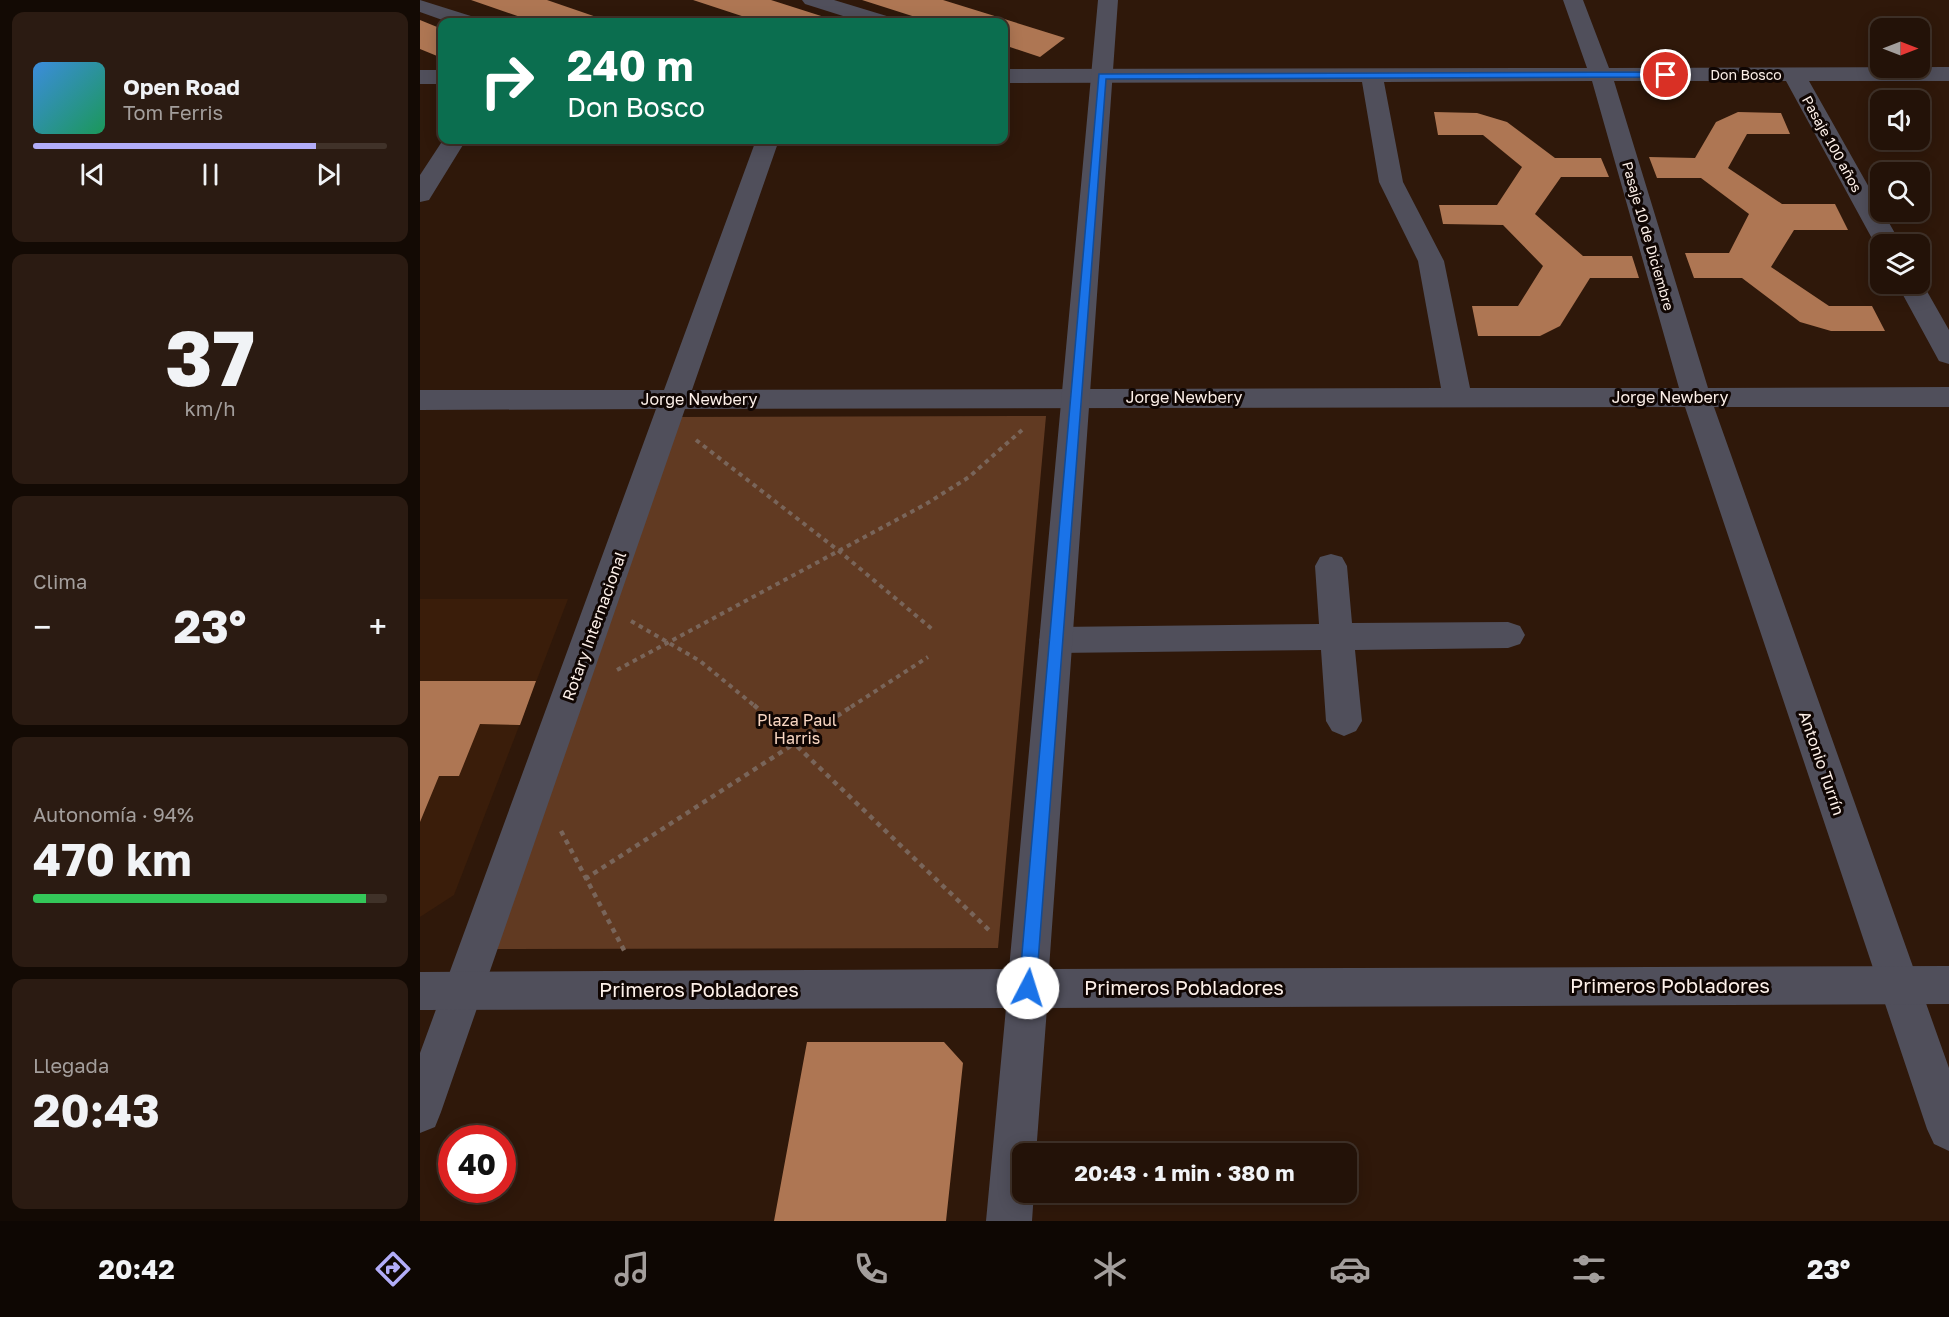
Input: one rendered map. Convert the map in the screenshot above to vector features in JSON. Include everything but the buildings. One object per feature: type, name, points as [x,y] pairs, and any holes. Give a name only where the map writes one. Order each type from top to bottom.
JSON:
[{"type":"street","points":[[812,0],[869,18]]},
{"type":"street","points":[[1009,1221],[1108,0]]},
{"type":"street","points":[[1573,0],[1601,75]]},
{"type":"street","points":[[420,5],[455,18]]},
{"type":"street","points":[[1008,62],[1051,76]]},
{"type":"street","name":"Don Bosco","points":[[1008,76],[1949,74]]},
{"type":"street","name":"Pasaje 10 de Diciembre","points":[[1601,75],[1696,397]]},
{"type":"street","name":"Pasaje 100 años","points":[[1794,75],[1882,234]]},
{"type":"street","points":[[1372,76],[1391,182],[1431,261],[1457,397]]},
{"type":"street","points":[[420,77],[438,77]]},
{"type":"street","points":[[420,195],[452,144]]},
{"type":"street","name":"Rotary Internacional","points":[[420,1112],[766,144]]},
{"type":"street","points":[[1915,294],[1949,355]]},
{"type":"street","name":"Antonio Turrín","points":[[1696,397],[1949,1130]]},
{"type":"street","name":"Jorge Newbery","points":[[420,400],[1949,397]]},
{"type":"street","points":[[1330,566],[1344,721]]},
{"type":"street","points":[[1056,640],[1508,635]]},
{"type":"street","name":"Primeros Pobladores","points":[[420,991],[1949,985]]},
{"type":"path","points":[[612,673],[948,491],[993,457],[1026,428]]},
{"type":"path","points":[[691,437],[839,551],[932,629]]},
{"type":"path","points":[[628,619],[717,674],[795,742],[990,931]]},
{"type":"path","points":[[585,879],[928,657]]},
{"type":"path","points":[[560,829],[629,959]]},
{"type":"path","points":[[989,941],[991,920]]},
{"type":"shaded area","points":[[420,599],[568,599],[454,895],[420,917]]},
{"type":"green space","name":"Plaza Paul Harris","points":[[1046,416],[998,948],[488,949],[673,417]]},
{"type":"route","points":[[1028,988],[1102,76],[1666,75]]}]
